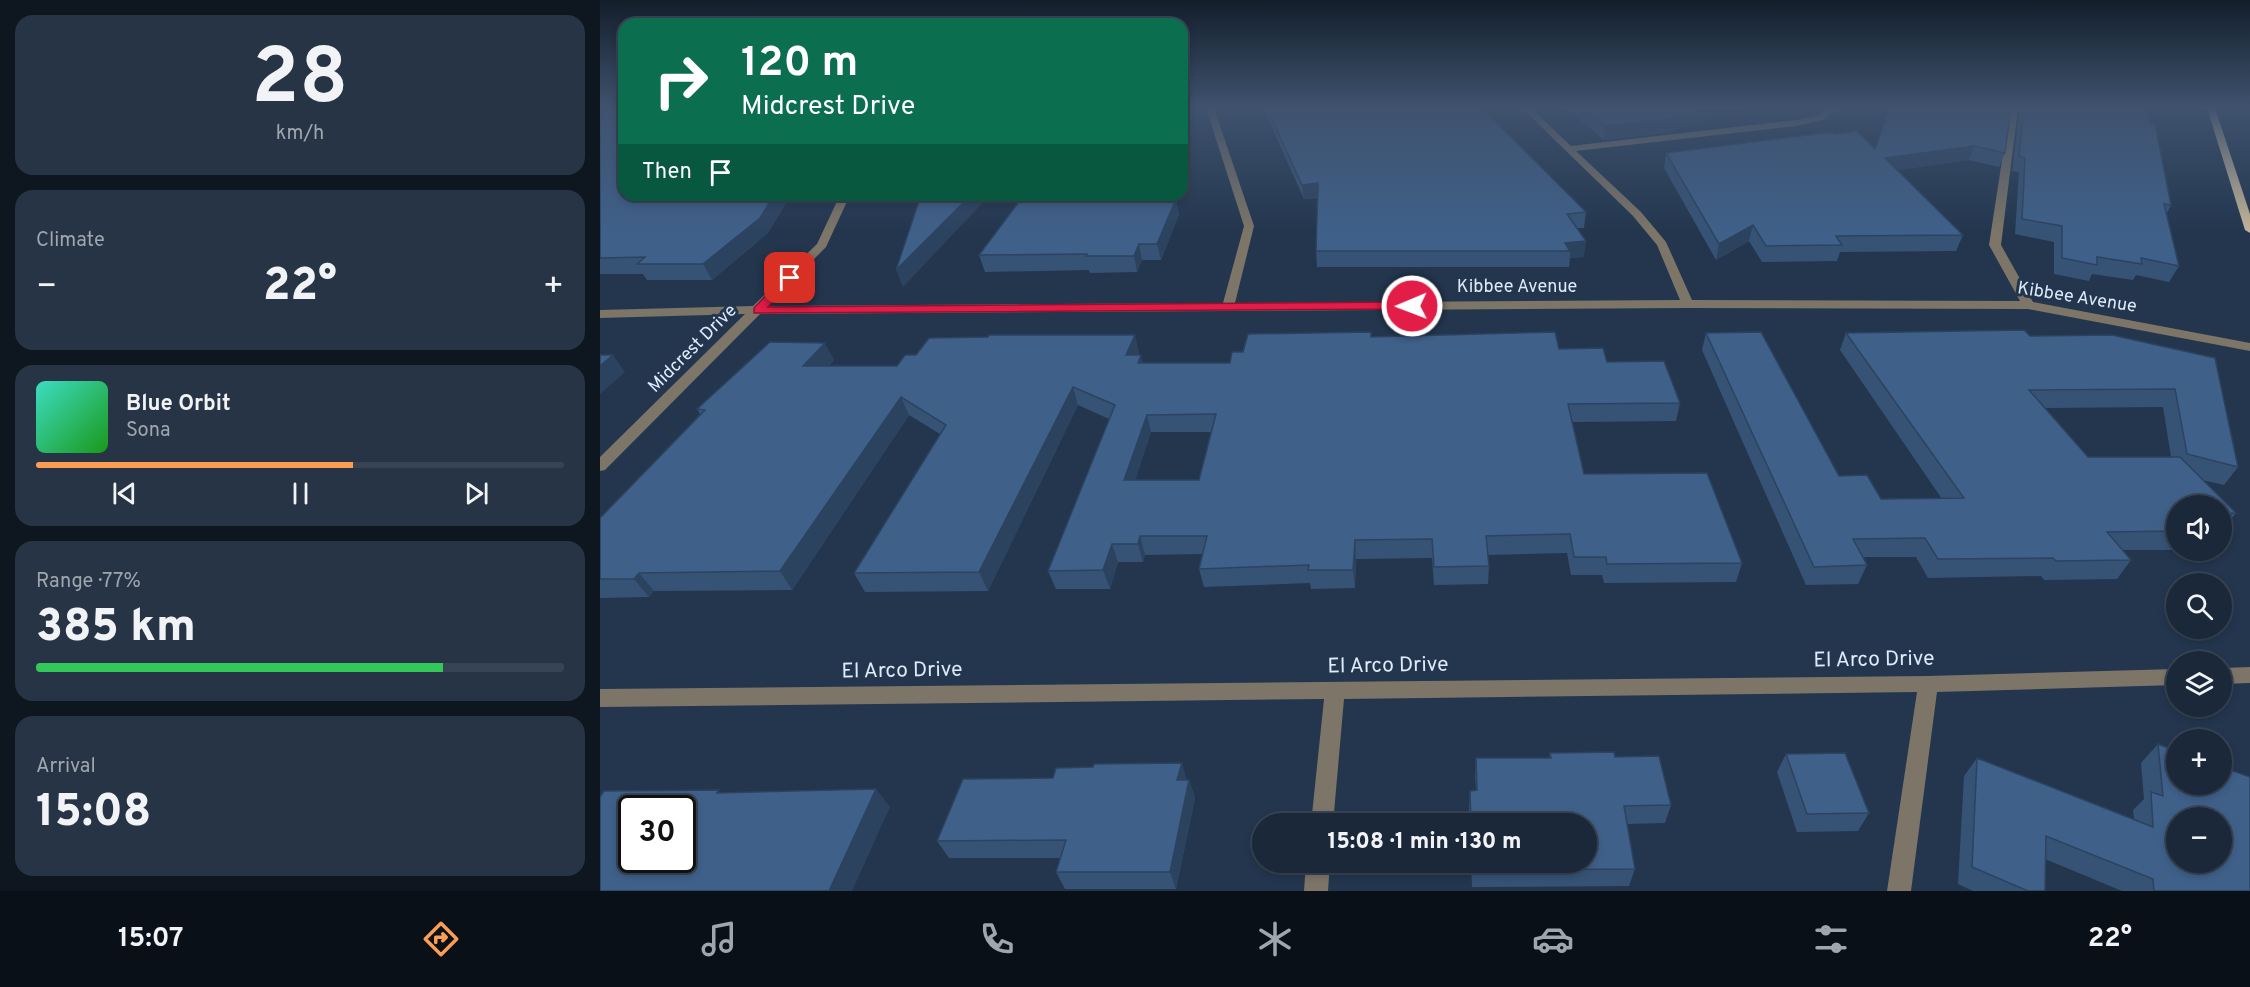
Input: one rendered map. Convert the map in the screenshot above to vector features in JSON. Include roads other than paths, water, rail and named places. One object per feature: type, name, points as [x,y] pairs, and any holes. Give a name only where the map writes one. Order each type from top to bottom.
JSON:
[{"type":"main road","points":[[2224,150],[2250,230]]},
{"type":"street","points":[[1224,150],[1249,226],[1228,307]]},
{"type":"street","points":[[1570,150],[1637,214],[1662,244],[1689,304]]},
{"type":"street","points":[[2008,150],[1995,245],[2028,305]]},
{"type":"street","name":"Midcrest Drive","points":[[600,466],[822,245],[842,201]]},
{"type":"street","name":"Kibbee Avenue","points":[[600,314],[758,310],[1689,304],[2028,305],[2250,347]]},
{"type":"street","points":[[2232,676],[2250,675]]},
{"type":"street","name":"El Arco Drive","points":[[600,699],[1928,684],[2166,677]]},
{"type":"street","points":[[1899,891],[1928,684]]},
{"type":"street","points":[[1323,813],[1335,691]]},
{"type":"street","points":[[1316,891],[1317,873]]}]
